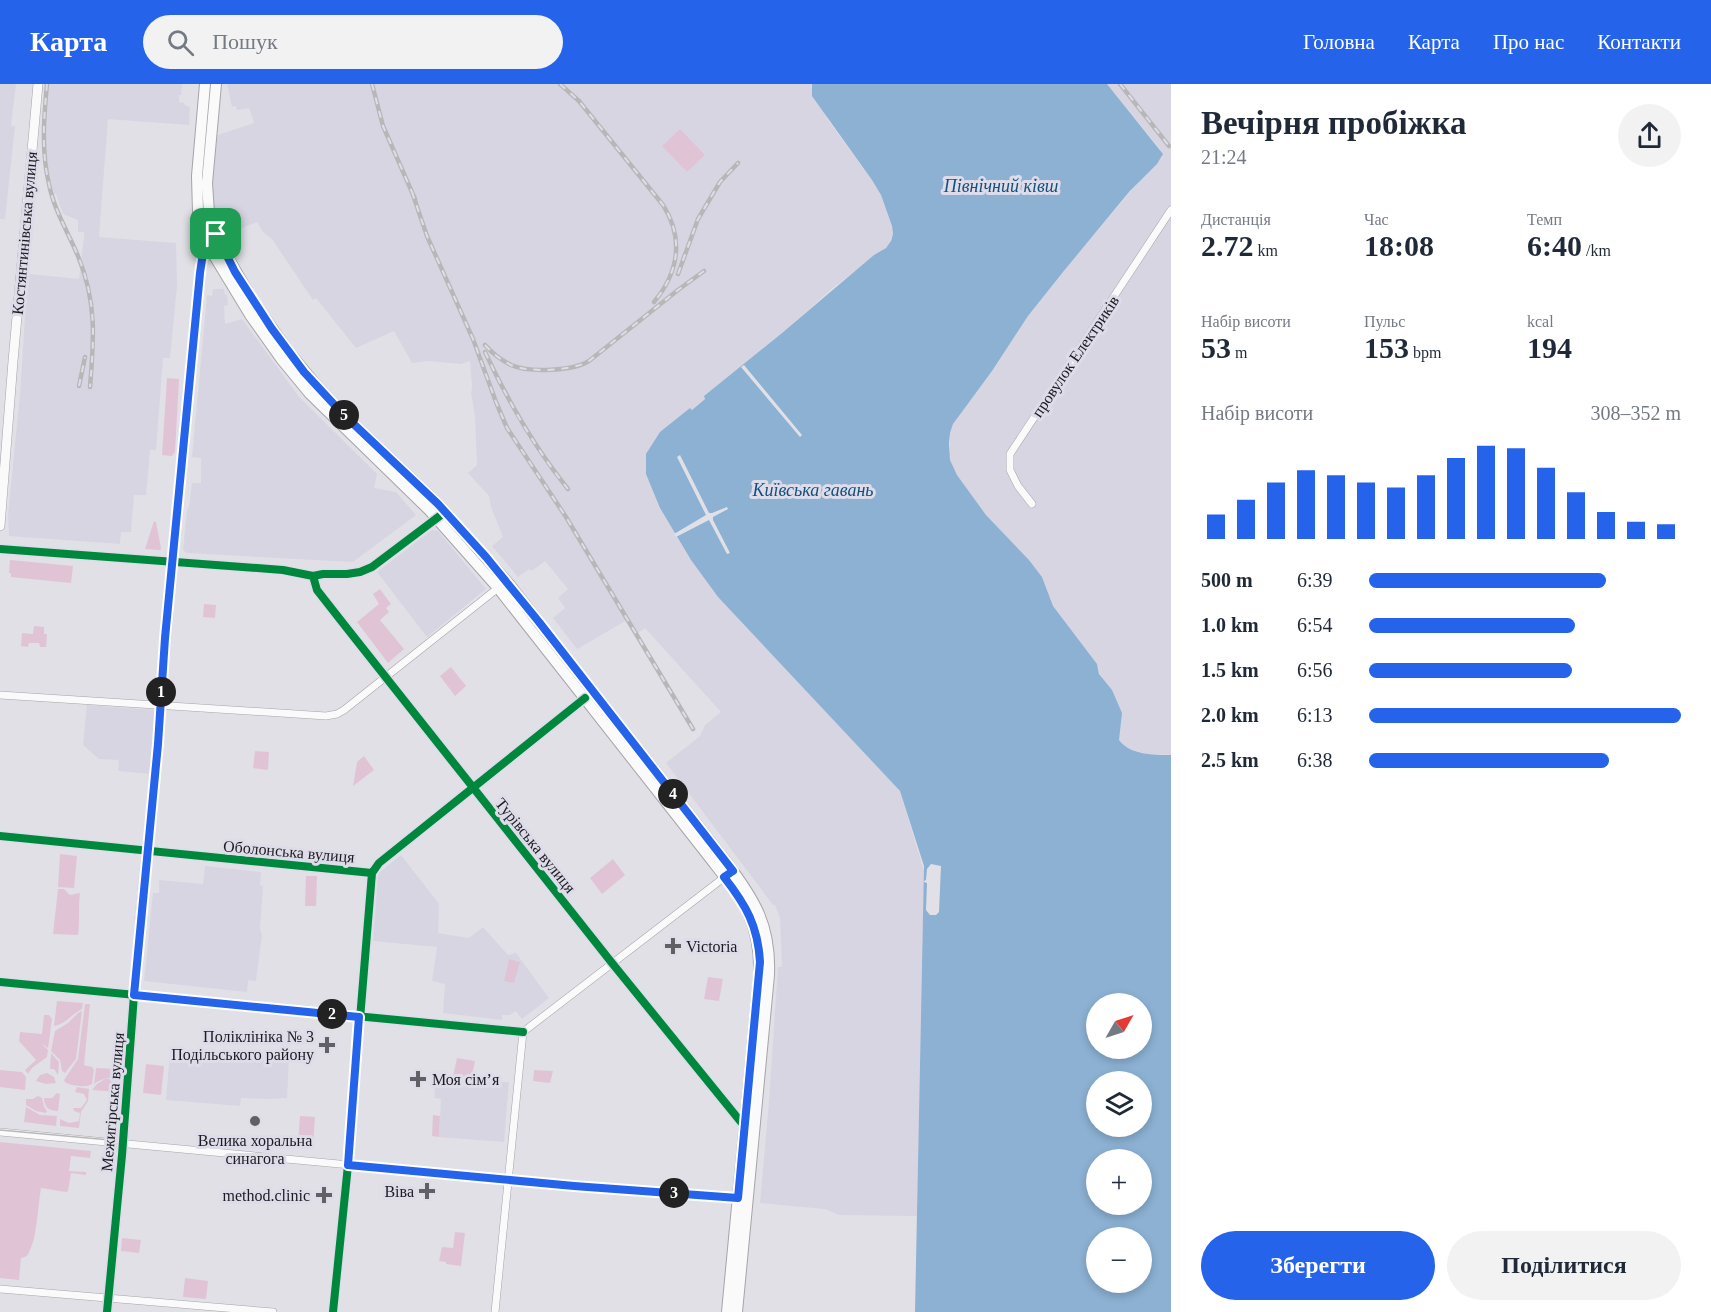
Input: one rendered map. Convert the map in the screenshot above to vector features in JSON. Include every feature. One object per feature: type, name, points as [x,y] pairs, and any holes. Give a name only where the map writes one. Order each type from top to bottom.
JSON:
[{"type":"main road","name":"Межигірська вулиця","points":[[205,84],[197,190],[198,212],[205,238]]},
{"type":"main road","name":"Межигірська вулиця","points":[[209,213],[207,183],[216,84]]},
{"type":"main road","points":[[209,213],[216,234],[235,272],[272,329],[304,372],[521,599],[728,874],[748,912],[756,932],[759,949],[759,975],[737,1312]]},
{"type":"main road","points":[[205,238],[250,315],[303,387],[326,412],[441,515],[728,874]]},
{"type":"main road","points":[[727,1312],[738,1198],[750,1128]]},
{"type":"street","name":"Костянтинівська вулиця","points":[[0,526],[38,84]]},
{"type":"street","name":"провулок Електриків","points":[[1032,504],[1018,486],[1010,470],[1010,454],[1171,210]]},
{"type":"street","name":"Межигірська вулиця","points":[[107,1312],[172,562],[200,273],[209,213]]},
{"type":"street","points":[[0,549],[292,571],[313,576],[355,574],[366,570],[441,515]]},
{"type":"street","name":"Турівська вулиця","points":[[313,576],[317,590],[612,963],[750,1128]]},
{"type":"street","points":[[0,694],[326,716],[341,712],[498,588]]},
{"type":"street","name":"Оболонська вулиця","points":[[0,836],[372,873],[379,863],[585,698]]},
{"type":"street","points":[[333,1312],[348,1165],[372,873]]},
{"type":"street","points":[[0,982],[524,1032],[728,874]]},
{"type":"street","points":[[495,1312],[524,1032]]},
{"type":"street","points":[[0,1132],[509,1180],[738,1198]]},
{"type":"street","points":[[0,1289],[273,1312]]},
{"type":"shaded area","points":[[0,84],[16,84],[11,126],[15,126],[5,219],[0,219]]},
{"type":"shaded area","points":[[49,84],[182,84],[179,102],[190,107],[189,125],[108,119],[99,237],[176,243],[177,286],[170,358],[163,358],[156,450],[150,450],[146,495],[134,495],[131,532],[121,532],[120,544],[9,536],[8,515],[29,274],[79,279],[84,237],[84,232],[78,232],[78,220],[63,214],[56,194],[54,194],[48,168],[45,139]]},
{"type":"shaded area","points":[[227,84],[812,84],[811,87],[828,120],[872,180],[881,195],[892,226],[893,234],[889,245],[833,288],[704,396],[705,398],[692,410],[690,408],[660,508],[691,560],[718,597],[900,791],[924,871],[917,1216],[839,1215],[825,1209],[760,1203],[778,967],[782,967],[780,918],[775,905],[666,763],[700,736],[705,725],[721,712],[645,628],[638,633],[629,619],[577,649],[553,618],[565,608],[558,598],[568,589],[545,561],[532,571],[529,569],[518,577],[492,546],[503,537],[489,496],[468,473],[477,465],[470,361],[461,364],[428,361],[412,363],[394,331],[356,348],[316,298],[313,300],[272,239],[263,232],[257,222],[226,234],[220,230],[214,214],[212,190],[215,136],[254,123],[249,108],[237,110],[236,106],[232,107]]},
{"type":"shaded area","points":[[1107,84],[1171,84],[1171,755],[1147,754],[1121,744],[1108,685],[1101,678],[1097,664],[1053,606],[1042,577],[986,515],[957,475],[950,460],[950,433],[953,424],[992,371],[1028,316],[1130,192],[1162,157],[1160,149]]},
{"type":"shaded area","points":[[680,129],[705,155],[687,172],[662,146]]},
{"type":"shaded area","points":[[213,289],[224,289],[225,295],[227,294],[228,305],[224,306],[225,324],[242,319],[300,398],[377,474],[374,488],[396,492],[416,515],[353,562],[187,553],[183,550],[192,483],[201,483],[201,458],[192,457],[207,295],[212,296]]},
{"type":"shaded area","points":[[167,378],[179,379],[175,452],[172,456],[162,455]]},
{"type":"shaded area","points":[[154,521],[156,522],[160,550],[145,549]]},
{"type":"shaded area","points":[[432,530],[438,531],[486,589],[427,637],[377,572]]},
{"type":"shaded area","points":[[10,560],[73,566],[71,583],[11,577]]},
{"type":"shaded area","points":[[380,589],[391,604],[386,608],[389,612],[380,620],[404,649],[388,663],[357,622],[379,604],[373,594]]},
{"type":"shaded area","points":[[204,604],[216,605],[215,618],[203,617]]},
{"type":"shaded area","points":[[34,626],[44,627],[44,634],[47,634],[46,647],[40,647],[39,643],[29,643],[28,647],[21,646],[22,633],[33,634]]},
{"type":"shaded area","points":[[451,667],[466,686],[455,696],[440,676]]},
{"type":"shaded area","points":[[87,705],[156,712],[151,774],[118,771],[119,760],[99,759],[83,745]]},
{"type":"shaded area","points":[[255,751],[269,752],[268,770],[253,768]]},
{"type":"shaded area","points":[[364,756],[374,770],[353,786],[357,762]]},
{"type":"shaded area","points":[[60,854],[77,856],[74,888],[58,887]]},
{"type":"shaded area","points":[[401,855],[439,904],[438,933],[469,938],[483,927],[508,955],[516,953],[549,998],[522,1019],[516,1011],[510,1015],[502,1015],[502,1020],[443,1013],[445,984],[432,981],[437,947],[373,941],[378,876]]},
{"type":"shaded area","points":[[613,859],[625,875],[602,894],[590,878]]},
{"type":"shaded area","points":[[205,866],[261,872],[260,885],[263,886],[260,929],[262,935],[256,981],[248,980],[247,992],[144,981],[153,893],[159,893],[159,880],[203,884]]},
{"type":"shaded area","points":[[306,876],[317,876],[316,906],[305,906]]},
{"type":"shaded area","points":[[58,889],[64,889],[70,895],[80,893],[78,935],[53,934]]},
{"type":"shaded area","points":[[509,959],[520,962],[514,983],[504,981]]},
{"type":"shaded area","points":[[708,977],[723,979],[719,1001],[704,999]]},
{"type":"shaded area","points":[[57,1001],[83,1003],[82,1009],[63,1023],[54,1026]]},
{"type":"shaded area","points":[[85,1004],[90,1004],[84,1065],[94,1070],[92,1084],[78,1086],[64,1080],[78,1059]]},
{"type":"shaded area","points":[[82,1011],[76,1059],[65,1073],[62,1071],[60,1060],[51,1051],[55,1031]]},
{"type":"shaded area","points":[[44,1015],[49,1015],[52,1019],[48,1048],[41,1043],[48,1050],[47,1057],[32,1068],[28,1074],[25,1070],[36,1060],[19,1041],[20,1032],[42,1034]]},
{"type":"shaded area","points":[[121,1036],[124,1036],[120,1074],[94,1084],[96,1068],[118,1069]]},
{"type":"shaded area","points":[[170,1052],[289,1059],[287,1098],[241,1098],[240,1106],[166,1100]]},
{"type":"shaded area","points":[[51,1053],[59,1062],[58,1075],[54,1069],[50,1069]]},
{"type":"shaded area","points":[[457,1058],[475,1061],[471,1080],[453,1076]]},
{"type":"shaded area","points":[[146,1064],[164,1066],[161,1095],[143,1093]]},
{"type":"shaded area","points":[[0,1070],[22,1072],[26,1077],[25,1090],[0,1087]]},
{"type":"shaded area","points":[[534,1070],[553,1071],[550,1083],[533,1081]]},
{"type":"shaded area","points":[[47,1073],[54,1077],[56,1083],[46,1084],[36,1081],[40,1075]]},
{"type":"shaded area","points":[[436,1073],[479,1082],[509,1082],[504,1142],[439,1137],[441,1099],[434,1098]]},
{"type":"shaded area","points":[[105,1079],[120,1081],[119,1092],[92,1090]]},
{"type":"shaded area","points":[[77,1087],[89,1089],[88,1101],[81,1112],[79,1128],[60,1126],[60,1119],[69,1123],[79,1121],[80,1113],[74,1111],[73,1108],[81,1108],[87,1100],[84,1094],[75,1092]]},
{"type":"shaded area","points":[[57,1093],[60,1094],[58,1111],[48,1108],[44,1098],[52,1098]]},
{"type":"shaded area","points":[[38,1096],[42,1098],[46,1113],[36,1111],[26,1105],[26,1099]]},
{"type":"shaded area","points":[[26,1107],[40,1115],[57,1116],[56,1126],[24,1122]]},
{"type":"shaded area","points":[[433,1115],[440,1116],[439,1137],[432,1136]]},
{"type":"shaded area","points":[[300,1116],[315,1117],[313,1145],[298,1144]]},
{"type":"shaded area","points":[[0,1142],[91,1151],[90,1158],[71,1156],[69,1171],[86,1172],[86,1175],[71,1173],[68,1191],[41,1188],[34,1239],[27,1255],[21,1258],[19,1280],[0,1278]]},
{"type":"shaded area","points":[[455,1232],[465,1233],[461,1266],[439,1261],[442,1247],[453,1248]]},
{"type":"shaded area","points":[[122,1238],[141,1240],[139,1253],[121,1251]]},
{"type":"shaded area","points":[[185,1278],[208,1281],[206,1299],[183,1297]]},
{"type":"water","name":"Київська гавань","points":[[812,84],[1107,84],[1163,154],[1028,316],[992,371],[953,424],[949,443],[950,460],[957,475],[986,515],[1042,577],[1053,606],[1097,664],[1099,674],[1112,690],[1122,713],[1119,740],[1129,749],[1150,754],[1171,755],[1171,1312],[915,1312],[924,866],[900,791],[718,597],[691,560],[660,508],[646,474],[646,454],[660,432],[690,408],[692,410],[705,399],[704,396],[874,255],[886,248],[893,234],[892,226],[881,195],[812,96]]},
{"type":"pier","points":[[744,365],[802,435],[800,437],[741,367]]},
{"type":"pier","points":[[680,455],[709,513],[727,507],[728,509],[713,517],[713,520],[730,553],[727,554],[709,520],[676,537],[674,534],[706,515],[677,457]]},
{"type":"pier","points":[[931,864],[941,866],[939,912],[936,915],[930,915],[926,910],[927,883],[924,881]]},
{"type":"tram line","points":[[0,1130],[110,1140],[121,1147],[123,1152],[108,1312]]},
{"type":"railway","points":[[47,84],[44,134],[46,172],[54,203],[78,256],[88,289],[93,321],[90,387]]},
{"type":"railway","points":[[372,84],[383,126],[415,199]]},
{"type":"railway","points":[[560,84],[579,101],[663,205],[670,217],[676,242],[676,255],[669,279],[654,302]]},
{"type":"railway","points":[[1120,84],[1169,146]]},
{"type":"railway","points":[[678,274],[698,219],[720,182],[738,163]]},
{"type":"railway","points":[[412,192],[427,236],[473,339],[507,428],[566,517],[693,729]]},
{"type":"railway","points":[[485,345],[500,359],[519,368],[551,370],[582,364],[589,361],[704,271]]},
{"type":"railway","points":[[485,352],[522,423],[568,489]]},
{"type":"railway","points":[[79,386],[85,357]]},
{"type":"cycle path","points":[[107,1312],[122,1155],[140,915],[158,744],[173,549],[199,281],[209,213]]},
{"type":"cycle path","points":[[0,549],[283,570],[313,576],[347,574],[372,567],[445,512]]},
{"type":"cycle path","points":[[313,576],[317,590],[346,627],[745,1127]]},
{"type":"cycle path","points":[[0,836],[372,873],[379,863],[585,698]]},
{"type":"cycle path","points":[[333,1312],[348,1165],[372,873]]},
{"type":"cycle path","points":[[0,982],[523,1032]]},
{"type":"place","name":"Victoria","points":[[673,946]]},
{"type":"place","name":"Поліклініка № 3 Подільського району","points":[[327,1045]]},
{"type":"place","name":"Моя сім’я","points":[[418,1079]]},
{"type":"place","name":"Велика хоральна синагога","points":[[255,1121]]},
{"type":"place","name":"Віва","points":[[427,1191]]},
{"type":"place","name":"method.clinic","points":[[324,1195]]},
{"type":"route","points":[[209,213],[216,234],[253,301],[304,372],[342,413],[438,504],[486,557],[733,871],[724,877],[741,899],[754,926],[760,962],[738,1198],[574,1186],[348,1165],[359,1017],[134,995],[158,744],[173,549],[200,273],[209,213]]},
{"type":"water label","name":"Північний ківш","points":[[1001,186]]}]
